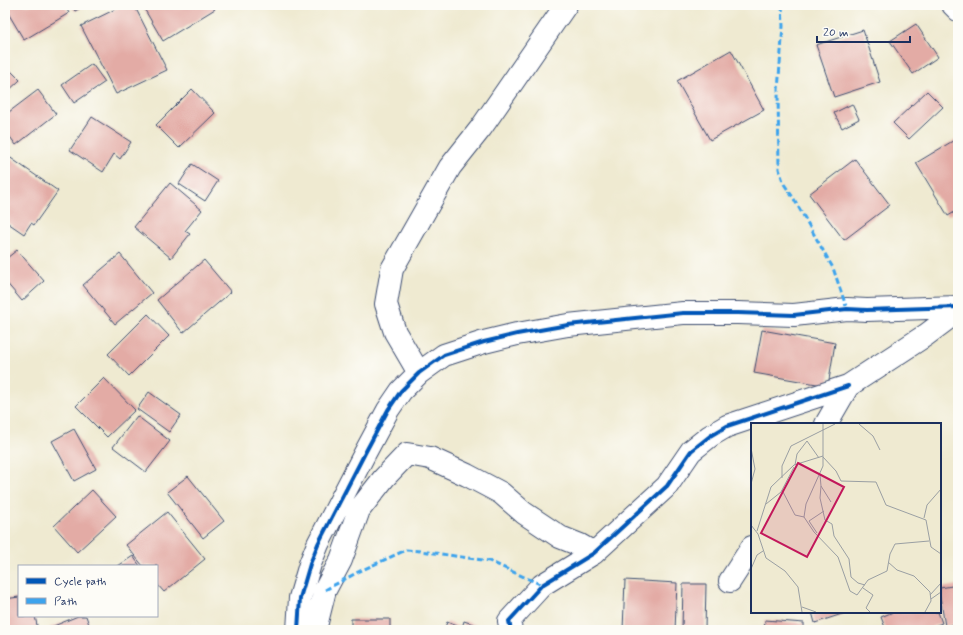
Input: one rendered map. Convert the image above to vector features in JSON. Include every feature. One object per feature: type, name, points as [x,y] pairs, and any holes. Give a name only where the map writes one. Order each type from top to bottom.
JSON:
[{"type":"street","points":[[419,373],[395,332],[386,304],[392,269],[450,166],[482,128],[566,5]]},
{"type":"street","points":[[953,5],[958,10]]},
{"type":"street","points":[[298,630],[300,598],[310,564],[318,544],[388,410],[401,391],[419,373],[444,355],[484,342],[568,325],[683,314],[738,313],[794,315],[847,309],[867,310],[958,307]]},
{"type":"street","points":[[511,630],[509,621],[542,585],[594,553],[667,486],[691,451],[710,436],[727,426],[848,386],[926,335],[958,311]]},
{"type":"street","points":[[827,423],[848,386]]},
{"type":"street","points":[[315,630],[325,590],[341,560],[359,510],[384,478],[407,454],[430,458],[501,493],[524,513],[560,537],[580,545],[594,553]]},
{"type":"street","points":[[730,581],[751,549]]},
{"type":"building","points":[[5,5],[64,5],[69,13],[24,40],[5,8]]},
{"type":"building","points":[[71,5],[86,5],[75,11]]},
{"type":"building","points":[[124,5],[134,5],[167,70],[116,94],[81,26]]},
{"type":"building","points":[[142,5],[213,5],[215,9],[163,41]]},
{"type":"building","points":[[916,24],[938,57],[913,74],[890,41]]},
{"type":"building","points":[[863,30],[880,82],[834,97],[816,45]]},
{"type":"building","points":[[731,50],[764,110],[710,140],[677,81]]},
{"type":"building","points":[[92,64],[105,82],[74,103],[62,85]]},
{"type":"building","points":[[5,65],[20,80],[5,94]]},
{"type":"building","points":[[192,89],[215,113],[179,148],[156,125]]},
{"type":"building","points":[[38,90],[56,114],[16,145],[5,130],[5,115]]},
{"type":"building","points":[[927,91],[943,107],[909,139],[893,123]]},
{"type":"building","points":[[852,104],[859,119],[842,128],[834,113]]},
{"type":"building","points":[[92,117],[131,142],[120,159],[114,154],[103,172],[70,150]]},
{"type":"building","points":[[956,139],[958,142],[958,210],[948,216],[916,163]]},
{"type":"building","points":[[5,154],[58,191],[34,225],[31,223],[24,234],[5,221]]},
{"type":"building","points":[[855,159],[890,205],[844,240],[809,194]]},
{"type":"building","points":[[192,164],[218,181],[205,201],[179,184]]},
{"type":"building","points":[[170,183],[202,210],[185,231],[190,234],[171,258],[134,227]]},
{"type":"building","points":[[17,250],[44,281],[22,301],[5,281],[5,256],[7,258]]},
{"type":"building","points":[[120,254],[152,293],[115,324],[83,285]]},
{"type":"building","points":[[204,260],[231,292],[183,333],[157,300]]},
{"type":"building","points":[[148,314],[169,336],[129,376],[108,354]]},
{"type":"building","points":[[762,330],[835,343],[828,386],[754,373]]},
{"type":"building","points":[[104,378],[135,410],[107,437],[76,406]]},
{"type":"building","points":[[149,392],[181,415],[169,432],[137,409]]},
{"type":"building","points":[[137,416],[170,441],[146,472],[113,447]]},
{"type":"building","points":[[74,429],[96,469],[74,481],[52,441]]},
{"type":"building","points":[[188,476],[224,521],[203,538],[167,492]]},
{"type":"building","points":[[92,490],[116,516],[77,552],[54,526]]},
{"type":"building","points":[[167,512],[205,559],[164,592],[158,585],[158,565],[142,565],[126,545]]},
{"type":"building","points":[[133,556],[139,565],[120,565]]},
{"type":"building","points":[[625,580],[677,583],[675,630],[623,630]]},
{"type":"building","points":[[683,584],[706,584],[705,630],[682,630]]},
{"type":"building","points":[[958,585],[958,624],[945,626],[941,602],[941,588]]},
{"type":"building","points":[[18,597],[18,617],[35,617],[38,630],[5,630],[5,599]]},
{"type":"building","points":[[812,613],[845,613],[815,623]]},
{"type":"building","points":[[891,613],[938,613],[942,623],[924,630],[886,630],[881,617]]},
{"type":"building","points":[[76,617],[86,617],[91,630],[49,630],[49,628]]},
{"type":"building","points":[[351,619],[390,619],[390,630],[351,630]]},
{"type":"building","points":[[765,620],[804,623],[804,630],[764,630]]},
{"type":"building","points":[[464,621],[491,630],[444,630],[447,622],[462,628]]},
{"type":"marked path","points":[[782,5],[783,26],[778,90],[779,169],[784,184],[833,268],[847,309]]},
{"type":"marked path","points":[[325,590],[358,572],[406,550],[489,561],[542,585]]},
{"type":"cycle path","points":[[298,630],[300,598],[310,564],[318,544],[365,453],[388,410],[401,391],[419,373],[444,355],[484,342],[517,334],[568,325],[683,313],[794,315],[847,309],[867,310],[958,307]]},
{"type":"cycle path","points":[[511,630],[509,621],[542,585],[594,553],[667,486],[691,451],[710,436],[727,426],[848,386]]}]
